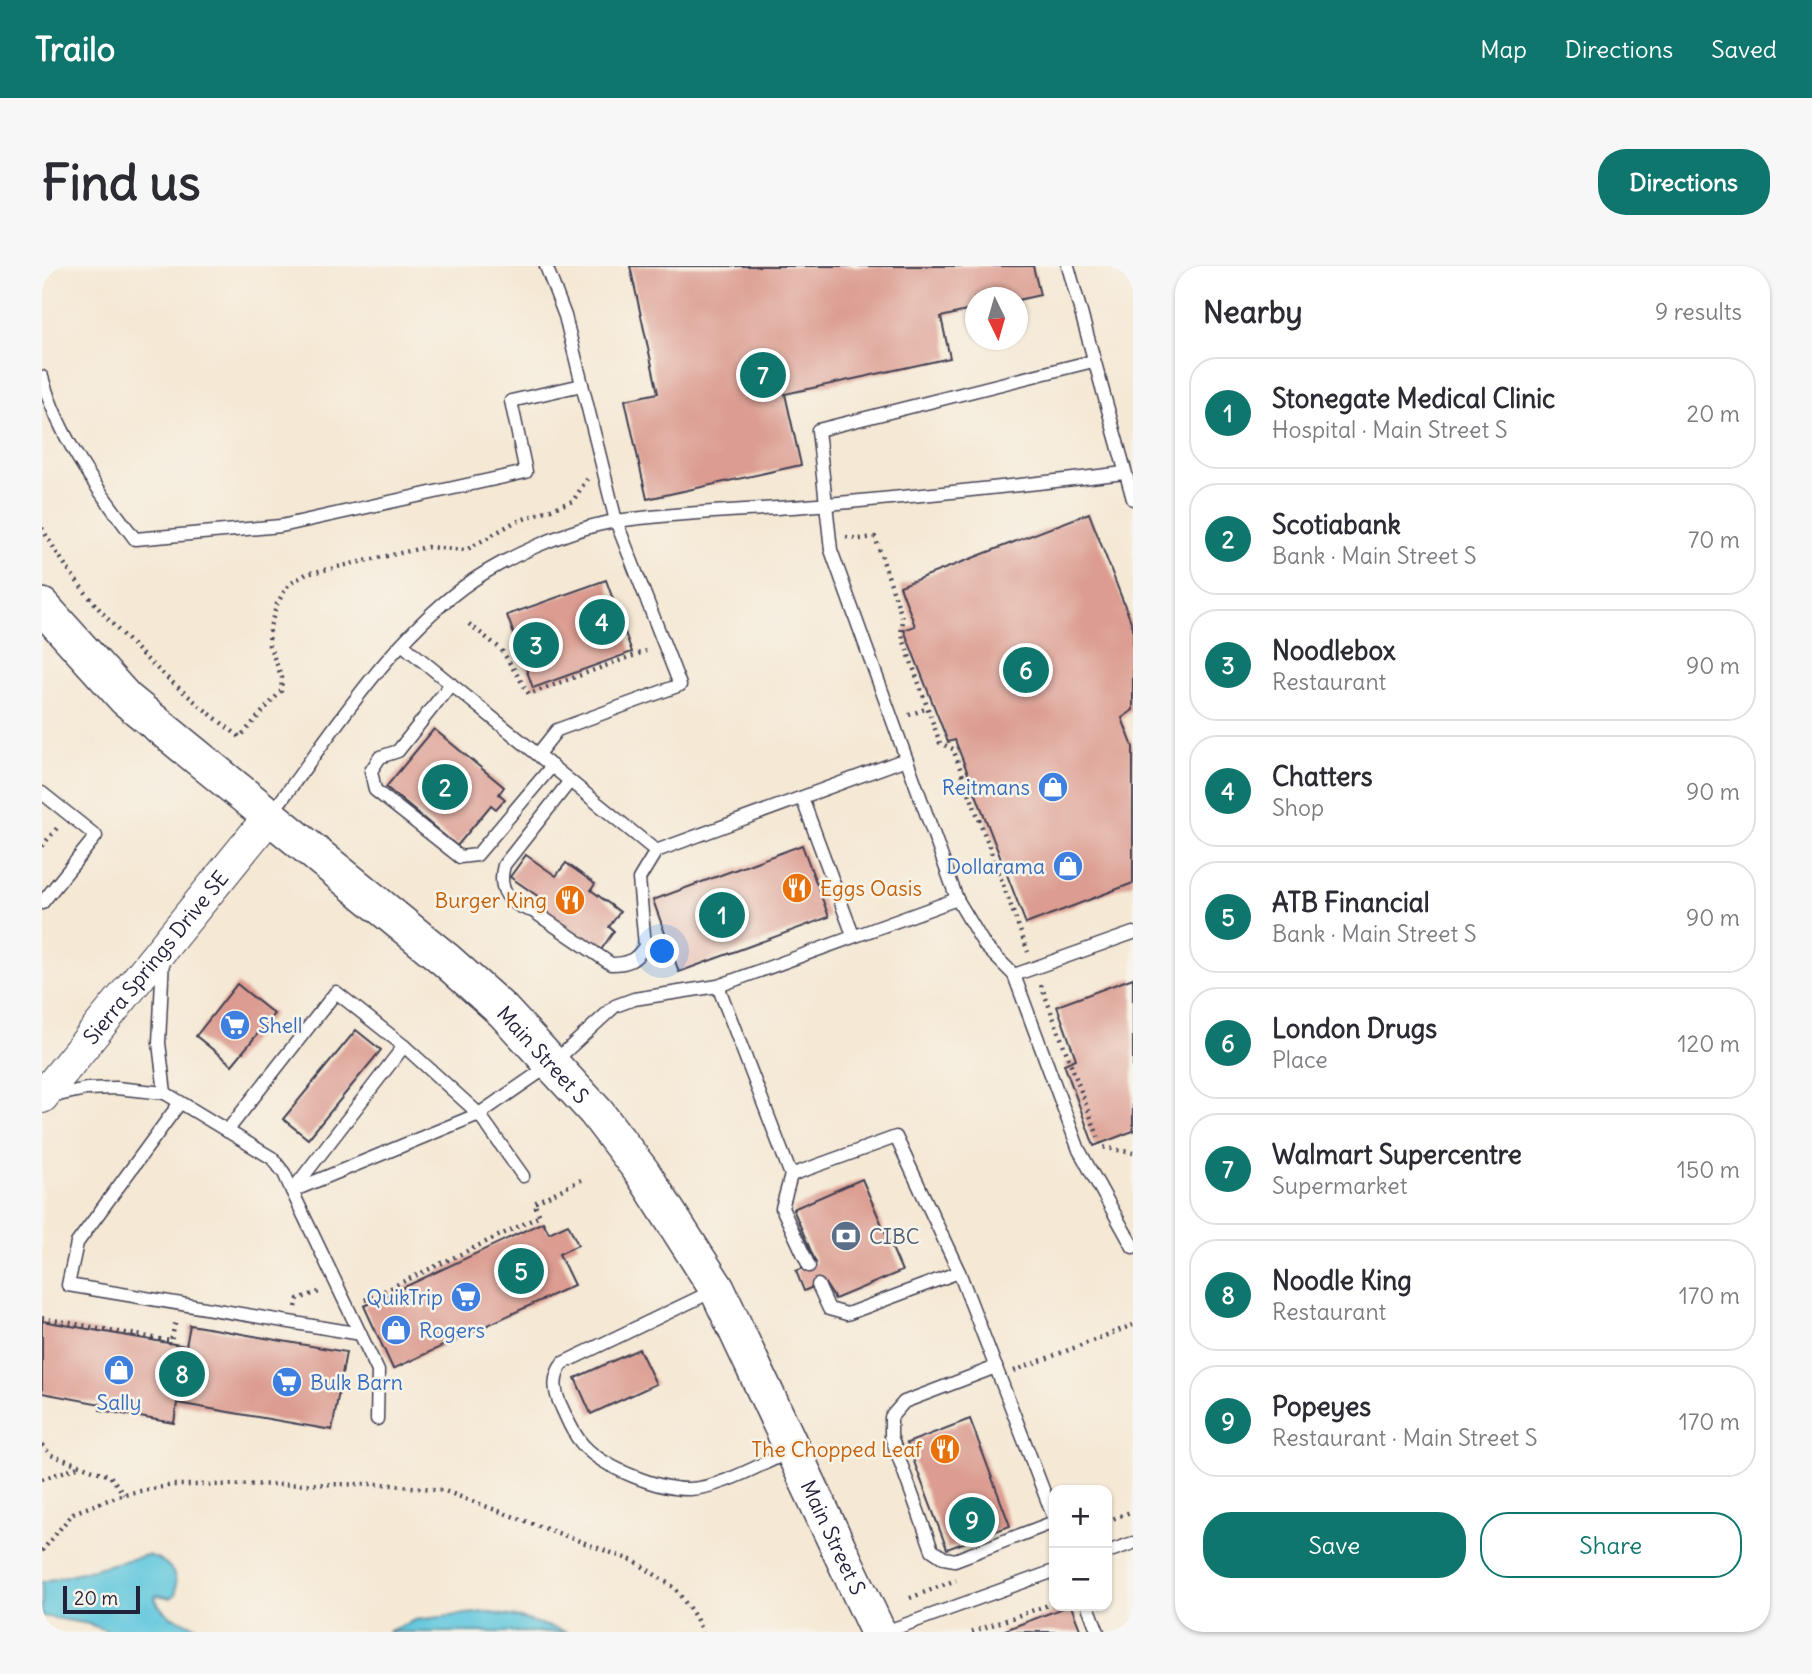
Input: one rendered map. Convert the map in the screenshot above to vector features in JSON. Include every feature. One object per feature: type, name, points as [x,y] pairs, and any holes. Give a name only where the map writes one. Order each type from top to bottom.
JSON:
[{"type":"main road","name":"Main Street S","points":[[42,606],[126,699],[446,960],[503,1011],[597,1112],[642,1172],[717,1289],[878,1632]]},
{"type":"street","name":"Sierra Springs Drive SE","points":[[42,1098],[269,817]]},
{"type":"lane","points":[[538,754],[557,730],[680,685],[616,521],[565,316],[546,266]]},
{"type":"lane","points":[[1068,266],[1133,499]]},
{"type":"lane","points":[[1093,361],[818,430],[831,550],[957,899],[985,946],[1014,975],[1079,1150],[1133,1247]]},
{"type":"lane","points":[[42,377],[67,440],[99,491],[135,539],[281,526],[526,472],[511,401],[582,385]]},
{"type":"lane","points":[[269,817],[403,645],[463,588],[511,560],[572,532],[616,521],[826,504],[1124,473]]},
{"type":"lane","points":[[403,645],[656,851]]},
{"type":"lane","points":[[452,684],[398,751],[380,757],[371,771],[375,790],[460,857],[477,855],[552,766]]},
{"type":"lane","points":[[570,781],[504,865],[500,878],[509,900],[521,908],[533,911],[611,964],[633,962],[645,946],[646,937],[638,892],[639,879],[656,851],[906,759]]},
{"type":"lane","points":[[42,793],[96,836],[42,903]]},
{"type":"lane","points":[[802,798],[853,935]]},
{"type":"lane","points":[[292,1191],[479,1114],[553,1063],[615,1006],[634,999],[718,986],[957,899]]},
{"type":"lane","points":[[1014,975],[1133,933]]},
{"type":"lane","points":[[164,948],[159,1043],[165,1093]]},
{"type":"lane","points":[[718,986],[791,1175],[782,1208],[809,1266]]},
{"type":"lane","points":[[228,1130],[336,992],[404,1046],[479,1114],[523,1176]]},
{"type":"lane","points":[[292,1191],[404,1046]]},
{"type":"lane","points":[[42,1098],[86,1089],[116,1088],[165,1093],[179,1104],[228,1130],[272,1158],[284,1173],[378,1371],[377,1419]]},
{"type":"lane","points":[[179,1104],[77,1243],[68,1285],[361,1334]]},
{"type":"lane","points":[[791,1175],[896,1137],[960,1272],[1049,1507]]},
{"type":"lane","points":[[818,1285],[829,1309],[847,1314],[960,1272]]},
{"type":"lane","points":[[717,1289],[563,1363],[554,1381],[556,1395],[575,1435],[599,1458],[658,1486],[692,1489],[707,1486],[794,1451]]},
{"type":"lane","points":[[998,1372],[904,1402],[891,1417],[891,1436],[932,1550],[944,1558],[955,1560],[1049,1522]]},
{"type":"lane","points":[[1112,1550],[1133,1543]]},
{"type":"lane","points":[[885,1632],[1049,1573]]},
{"type":"lane","points":[[1090,1611],[1098,1632]]},
{"type":"path","points":[[42,528],[58,556],[117,632],[188,698],[240,737],[281,691],[282,678],[269,645],[270,627],[277,604],[288,585],[306,574],[427,547],[466,550],[513,523],[573,501],[600,458]]},
{"type":"path","points":[[845,537],[874,537],[903,620],[901,634],[940,743],[953,749],[1028,952]]},
{"type":"path","points":[[469,624],[501,649],[529,694],[646,653],[642,641]]},
{"type":"path","points":[[1040,981],[1102,1147],[1133,1153]]},
{"type":"path","points":[[998,1372],[1133,1325]]},
{"type":"path","points":[[42,1445],[51,1455],[110,1476],[124,1494]]},
{"type":"path","points":[[42,1479],[79,1466]]},
{"type":"path","points":[[42,1551],[73,1513],[124,1494],[173,1485],[213,1483],[321,1487],[382,1484],[442,1490],[636,1562],[675,1588],[696,1618],[702,1632]]},
{"type":"path","points":[[1112,1519],[1133,1511]]},
{"type":"path","points":[[972,1632],[1049,1605]]},
{"type":"water","points":[[147,1555],[166,1564],[174,1574],[176,1594],[171,1598],[157,1595],[155,1598],[159,1606],[171,1616],[208,1632],[111,1632],[89,1624],[42,1616],[42,1582]]},
{"type":"water","points":[[484,1612],[517,1617],[567,1632],[387,1632],[415,1620]]},
{"type":"building","points":[[630,266],[1033,266],[1040,295],[1028,298],[1028,287],[965,287],[965,311],[941,317],[950,358],[785,394],[801,465],[647,499],[625,400],[658,393]]},
{"type":"building","points":[[1089,513],[1133,627],[1133,710],[1122,718],[1133,747],[1133,883],[1026,924],[955,740],[948,742],[904,630],[915,626],[900,586]]},
{"type":"building","points":[[606,580],[632,652],[533,688],[507,615]]},
{"type":"building","points":[[434,729],[504,787],[499,794],[505,799],[496,809],[491,805],[457,846],[386,787]]},
{"type":"building","points":[[802,845],[829,917],[679,972],[653,900]]},
{"type":"building","name":"Burger King","points":[[526,855],[556,876],[566,863],[595,884],[591,890],[620,912],[609,927],[614,931],[601,950],[548,916],[549,914],[535,903],[539,897],[510,877]]},
{"type":"building","points":[[1133,978],[1133,1131],[1094,1146],[1064,1064],[1076,1059],[1057,1006]]},
{"type":"building","name":"Shell","points":[[237,984],[274,1014],[232,1065],[196,1036]]},
{"type":"building","name":"Shell","points":[[356,1030],[381,1050],[308,1139],[283,1119]]},
{"type":"building","name":"CIBC","points":[[862,1179],[902,1271],[835,1299],[824,1282],[804,1291],[796,1271],[816,1263],[793,1209]]},
{"type":"building","points":[[543,1222],[549,1233],[568,1224],[578,1245],[559,1254],[574,1285],[393,1369],[364,1306]]},
{"type":"building","points":[[42,1321],[186,1346],[190,1325],[346,1352],[332,1430],[177,1403],[174,1423],[100,1410],[101,1404],[42,1393]]},
{"type":"building","points":[[639,1349],[656,1384],[591,1414],[575,1378]]},
{"type":"building","points":[[970,1419],[1010,1526],[947,1549],[907,1443]]},
{"type":"building","points":[[1055,1611],[1073,1611],[1081,1632],[1000,1632]]},
{"type":"place","name":"Walmart Supercentre","points":[[763,375]]},
{"type":"place","name":"Chatters","points":[[602,622]]},
{"type":"place","name":"Noodlebox","points":[[536,645]]},
{"type":"place","name":"London Drugs","points":[[1026,670]]},
{"type":"place","name":"Scotiabank","points":[[445,787]]},
{"type":"place","name":"Reitmans","points":[[1053,787]]},
{"type":"place","name":"Dollarama","points":[[1068,866]]},
{"type":"place","name":"Eggs Oasis","points":[[797,888]]},
{"type":"place","name":"Burger King","points":[[570,900]]},
{"type":"place","name":"Stonegate Medical Clinic","points":[[722,915]]},
{"type":"place","name":"Shell","points":[[235,1025]]},
{"type":"place","name":"CIBC","points":[[846,1236]]},
{"type":"place","name":"ATB Financial","points":[[521,1271]]},
{"type":"place","name":"QuikTrip","points":[[466,1297]]},
{"type":"place","name":"Rogers","points":[[396,1330]]},
{"type":"place","name":"Sally","points":[[119,1370]]},
{"type":"place","name":"Noodle King","points":[[182,1374]]},
{"type":"place","name":"Bulk Barn","points":[[287,1382]]},
{"type":"place","name":"The Chopped Leaf","points":[[945,1449]]},
{"type":"place","name":"Popeyes","points":[[972,1520]]}]
